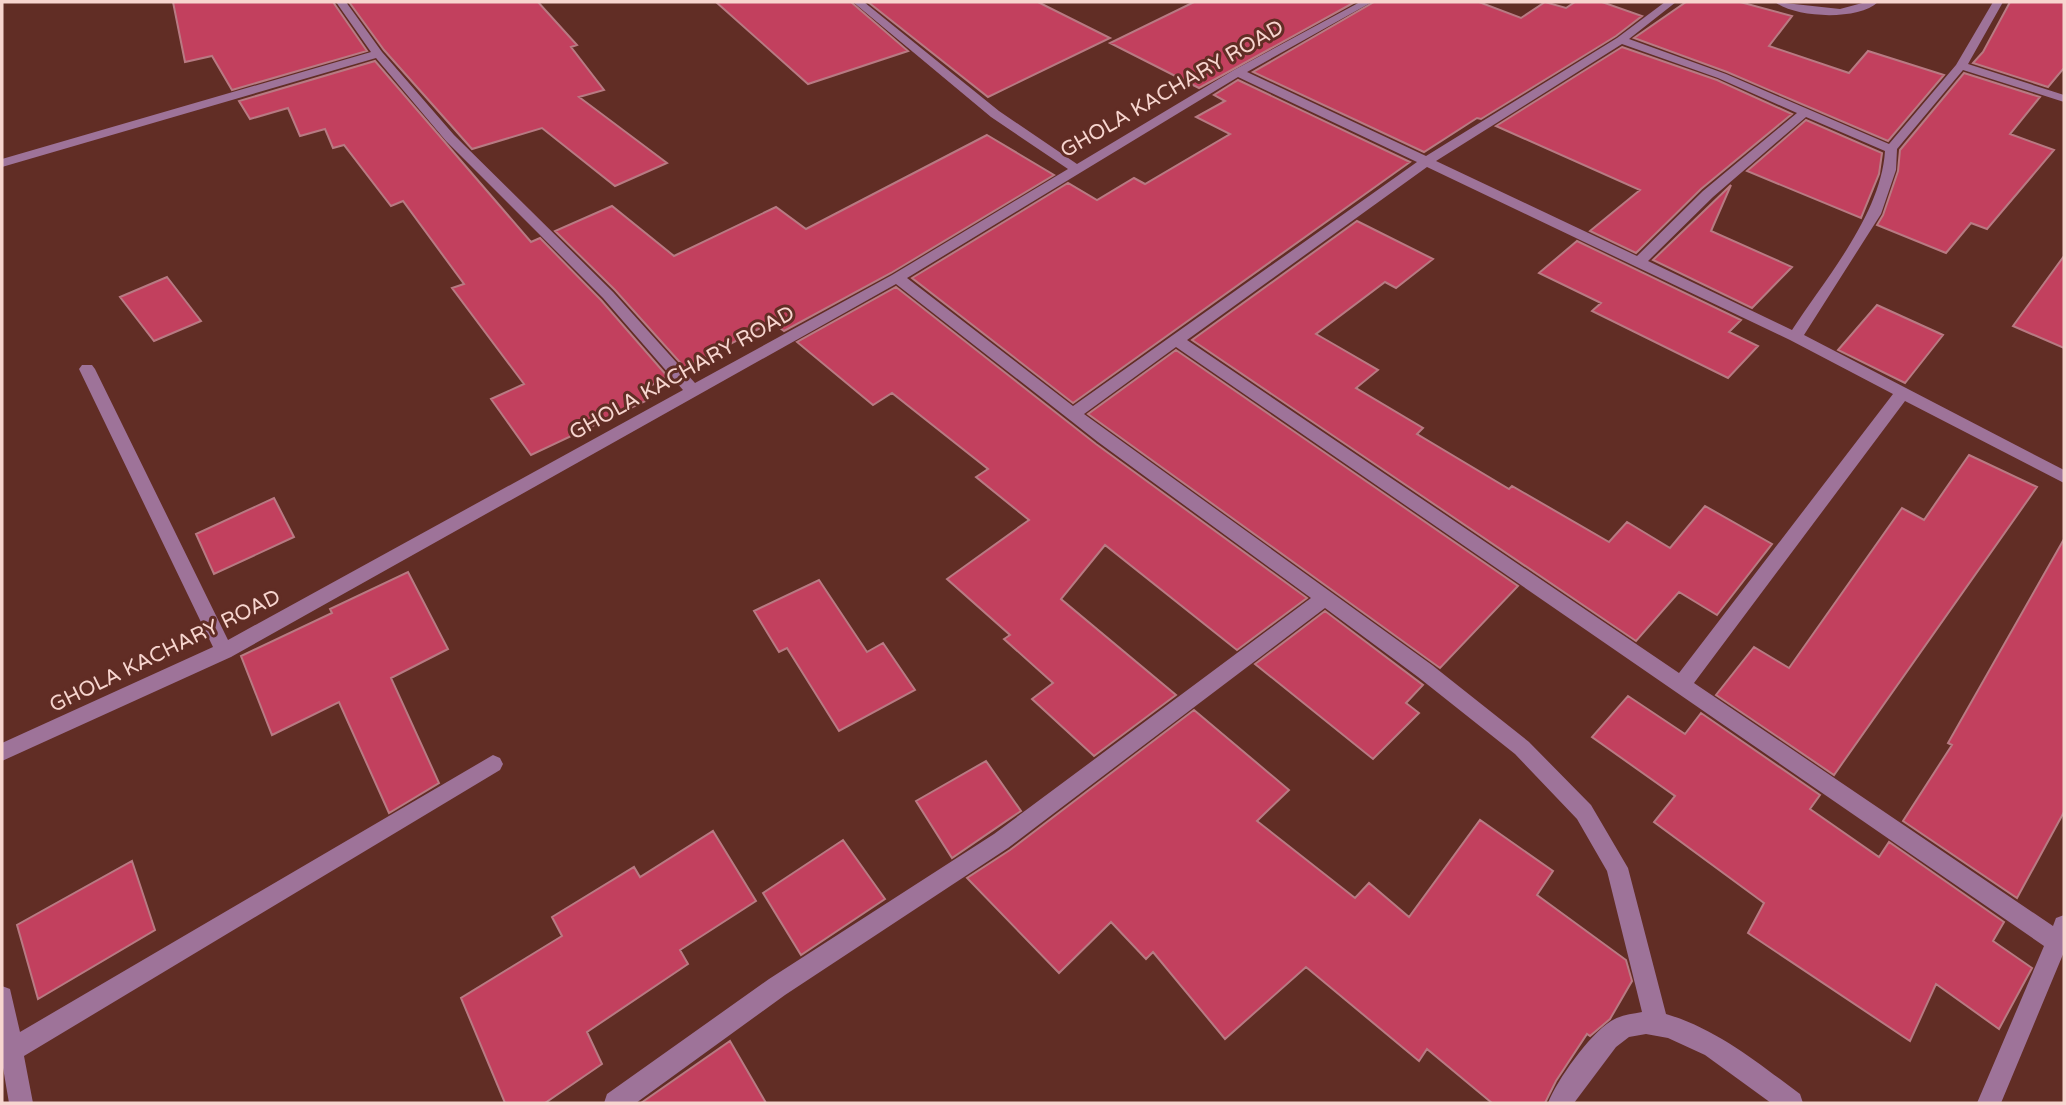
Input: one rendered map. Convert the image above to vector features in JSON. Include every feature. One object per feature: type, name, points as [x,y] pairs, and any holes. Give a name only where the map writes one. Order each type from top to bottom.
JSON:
[{"type":"street","points":[[341,2],[378,54],[450,138],[608,295],[693,391]]},
{"type":"street","points":[[858,2],[995,114],[1077,169]]},
{"type":"street","name":"GHOLA KACHARY ROAD","points":[[2,752],[224,651],[897,278],[1238,72],[1367,2]]},
{"type":"street","points":[[1073,414],[1427,161],[1621,40],[1671,2]]},
{"type":"street","points":[[1780,2],[1821,11],[1850,10],[1873,2]]},
{"type":"street","points":[[1795,337],[1874,214],[1890,170],[1891,149],[1961,66],[1998,2]]},
{"type":"street","points":[[1621,40],[1723,76],[1891,149]]},
{"type":"street","points":[[2,163],[378,54]]},
{"type":"street","points":[[1961,66],[2064,99]]},
{"type":"street","points":[[1238,72],[1640,261],[1795,337],[2064,477]]},
{"type":"street","points":[[1640,261],[1709,194],[1806,111]]},
{"type":"street","points":[[897,278],[1073,414],[1425,671],[1522,748],[1584,812],[1617,868],[1656,1022]]},
{"type":"street","points":[[1176,340],[1681,686],[2061,934],[1989,1103]]},
{"type":"street","points":[[87,369],[224,651]]},
{"type":"street","points":[[1681,686],[1902,393]]},
{"type":"street","points":[[616,1103],[777,987],[1001,841],[1325,598]]},
{"type":"street","points":[[12,1050],[492,764]]},
{"type":"street","points":[[2,997],[21,1103]]},
{"type":"street","points":[[1560,1103],[1604,1043],[1625,1026],[1656,1022],[1704,1041],[1791,1103]]},
{"type":"building","points":[[173,2],[333,2],[367,51],[232,90],[212,56],[185,62]]},
{"type":"building","points":[[349,2],[538,2],[577,45],[571,47],[604,90],[579,97],[667,163],[615,186],[542,128],[472,149],[384,50]]},
{"type":"building","points":[[716,2],[851,2],[908,51],[808,84]]},
{"type":"building","points":[[868,2],[1038,2],[1110,38],[988,97]]},
{"type":"building","points":[[1194,2],[1355,2],[1199,88],[1110,43]]},
{"type":"building","points":[[1374,2],[1479,2],[1521,18],[1545,2],[1566,8],[1575,2],[1602,2],[1642,16],[1616,36],[1424,152],[1253,72]]},
{"type":"building","points":[[1686,2],[1740,2],[1792,16],[1769,46],[1849,73],[1868,51],[1944,75],[1888,141],[1727,72],[1634,38]]},
{"type":"building","points":[[2010,2],[2064,2],[2064,68],[2048,87],[1973,63],[1983,52]]},
{"type":"building","points":[[1622,47],[1717,80],[1792,114],[1701,189],[1636,253],[1590,231],[1640,190],[1496,126]]},
{"type":"building","points":[[375,61],[531,242],[540,238],[601,300],[668,377],[642,390],[650,399],[531,455],[491,399],[524,384],[452,288],[464,284],[403,201],[391,206],[344,145],[333,148],[325,129],[300,136],[288,108],[250,119],[239,101]]},
{"type":"building","points":[[1964,73],[2040,97],[2010,134],[2054,150],[1987,229],[1971,223],[1946,253],[1877,225],[1898,171],[1900,150]]},
{"type":"building","points":[[1238,80],[1410,162],[1073,403],[912,278],[1068,183],[1097,200],[1134,178],[1145,184],[1230,134],[1196,117],[1225,101],[1214,95]]},
{"type":"building","points":[[1806,120],[1882,153],[1879,174],[1861,218],[1747,171]]},
{"type":"building","points":[[987,135],[1054,175],[891,273],[784,331],[772,322],[685,368],[615,290],[555,231],[612,206],[674,256],[776,207],[806,229]]},
{"type":"building","points":[[1731,185],[1711,231],[1792,267],[1752,308],[1653,260]]},
{"type":"building","points":[[1357,221],[1433,259],[1396,288],[1385,282],[1316,334],[1378,370],[1356,388],[1423,428],[1417,434],[1509,489],[1512,486],[1609,542],[1627,522],[1670,548],[1705,506],[1772,544],[1717,615],[1679,592],[1636,641],[1192,340]]},
{"type":"building","points":[[1577,241],[1741,320],[1729,332],[1758,346],[1728,378],[1592,311],[1601,303],[1539,273]]},
{"type":"building","points":[[2064,256],[2064,348],[2013,326]]},
{"type":"building","points":[[167,277],[201,321],[154,341],[120,297]]},
{"type":"building","points":[[896,287],[1096,444],[1307,598],[1237,650],[1105,545],[1061,599],[1176,695],[1094,756],[1032,699],[1053,683],[1004,639],[1010,635],[947,579],[1029,520],[976,477],[988,469],[892,393],[873,405],[797,342]]},
{"type":"building","points":[[1877,305],[1943,335],[1905,383],[1838,350]]},
{"type":"building","points":[[1176,350],[1518,586],[1440,668],[1088,414]]},
{"type":"building","points":[[1969,455],[2037,487],[1834,775],[1716,695],[1754,647],[1789,668],[1902,508],[1924,520]]},
{"type":"building","points":[[274,498],[294,537],[214,574],[196,534]]},
{"type":"building","points":[[2064,539],[2064,812],[2017,898],[1903,821],[1952,745],[1948,743]]},
{"type":"building","points":[[408,572],[448,649],[391,678],[439,783],[389,813],[339,702],[272,735],[241,656],[332,613],[330,609]]},
{"type":"building","points":[[819,580],[867,652],[883,643],[915,690],[839,731],[787,648],[779,652],[754,611]]},
{"type":"building","points":[[1325,611],[1423,685],[1406,703],[1419,713],[1373,759],[1255,664]]},
{"type":"building","points":[[1628,696],[1685,734],[1701,713],[1820,795],[1810,809],[1879,857],[1889,842],[2004,922],[1993,941],[2032,968],[1999,1029],[1936,984],[1910,1041],[1748,933],[1764,903],[1654,822],[1675,796],[1592,737]]},
{"type":"building","points":[[1194,710],[1289,790],[1257,821],[1355,898],[1369,883],[1409,917],[1480,820],[1553,871],[1537,895],[1626,960],[1632,981],[1610,1019],[1590,1036],[1587,1034],[1545,1103],[1492,1103],[1427,1049],[1419,1061],[1306,967],[1225,1039],[1153,952],[1146,959],[1111,922],[1059,973],[967,878],[1010,850]]},
{"type":"building","points":[[986,761],[1021,811],[952,858],[916,801]]},
{"type":"building","points":[[713,831],[756,901],[680,950],[688,964],[587,1032],[602,1064],[545,1103],[505,1103],[461,998],[562,936],[552,917],[634,867],[640,877]]},
{"type":"building","points":[[843,840],[885,899],[801,955],[763,893]]},
{"type":"building","points":[[132,861],[155,930],[38,999],[17,925]]},
{"type":"building","points":[[730,1041],[766,1103],[641,1103]]}]
